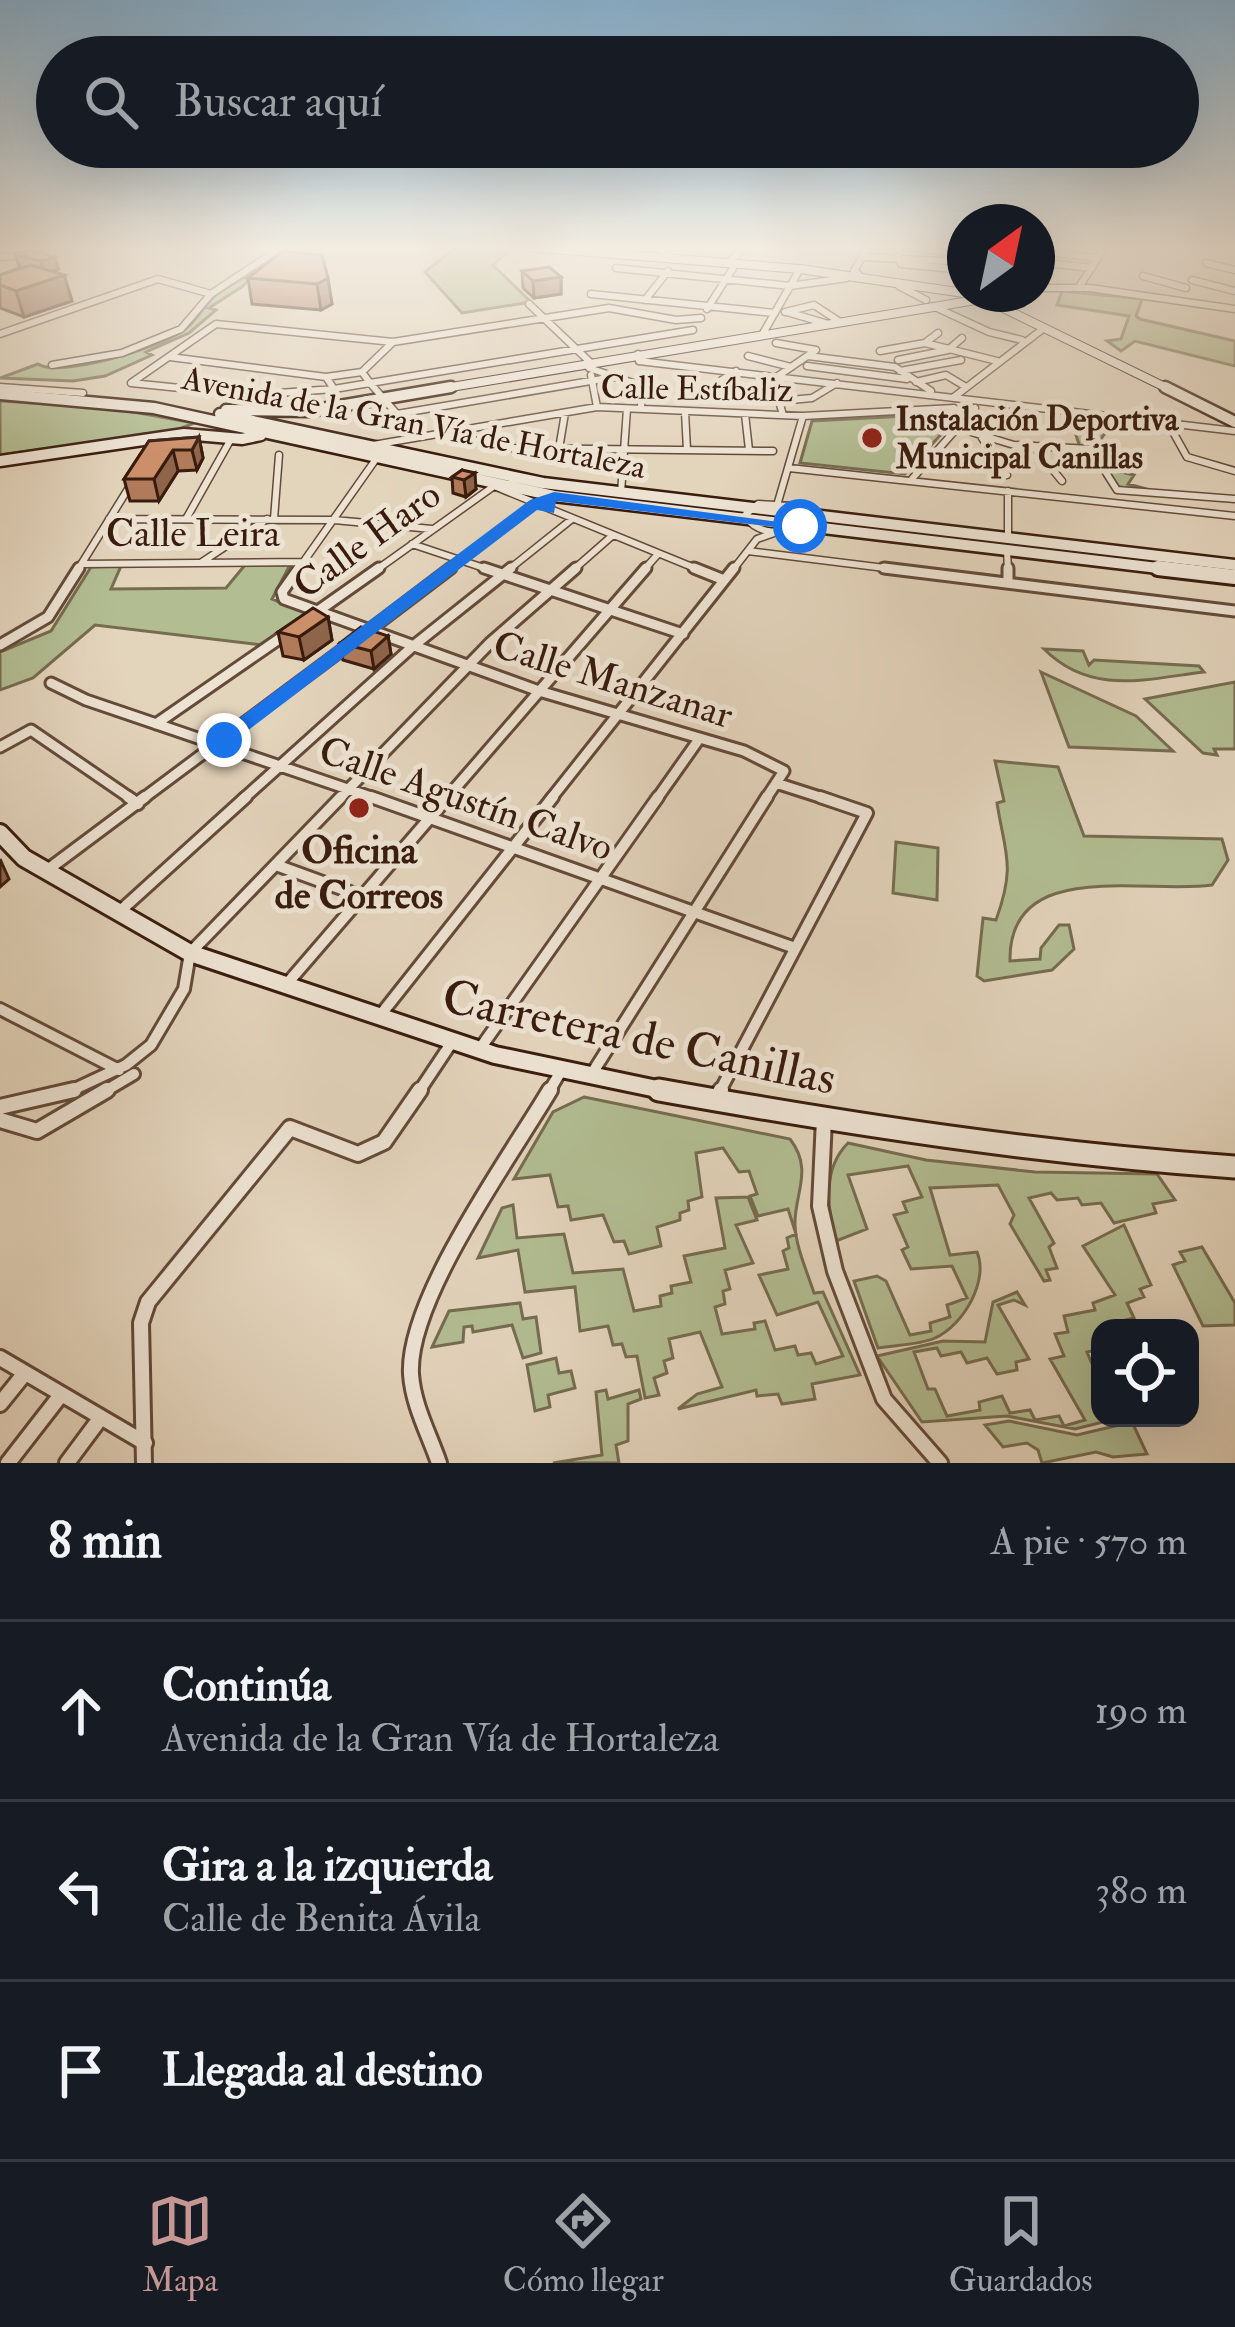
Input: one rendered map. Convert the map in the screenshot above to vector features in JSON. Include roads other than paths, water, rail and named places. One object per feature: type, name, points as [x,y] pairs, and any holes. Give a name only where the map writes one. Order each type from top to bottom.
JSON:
[{"type":"street","points":[[0,334],[54,315]]},
{"type":"street","name":"Avenida de la Gran Vía de Hortaleza","points":[[52,365],[122,353],[181,329],[193,315]]},
{"type":"street","points":[[540,315],[592,364],[642,386],[641,410]]},
{"type":"street","points":[[566,315],[393,342],[216,324],[131,383],[288,396],[678,332],[693,329],[703,315]]},
{"type":"street","points":[[657,315],[701,318]]},
{"type":"street","points":[[762,334],[776,315]]},
{"type":"street","points":[[778,315],[790,330]]},
{"type":"street","points":[[783,315],[828,324]]},
{"type":"street","points":[[830,315],[840,322]]},
{"type":"street","points":[[0,461],[149,443],[209,423],[230,439],[263,434],[277,420],[310,411],[880,315]]},
{"type":"street","points":[[956,315],[989,332],[1022,340]]},
{"type":"street","points":[[1018,315],[1235,425]]},
{"type":"street","points":[[1043,315],[1235,412]]},
{"type":"street","points":[[678,332],[681,320]]},
{"type":"street","points":[[954,397],[1022,340],[1044,328]]},
{"type":"street","points":[[693,329],[711,343]]},
{"type":"street","points":[[926,343],[938,333]]},
{"type":"street","points":[[898,360],[948,350],[962,338]]},
{"type":"street","points":[[170,357],[326,377],[362,372],[393,342]]},
{"type":"street","points":[[638,357],[711,343]]},
{"type":"street","points":[[776,343],[814,348],[778,376]]},
{"type":"street","points":[[880,352],[926,343],[997,361]]},
{"type":"street","points":[[972,355],[985,344]]},
{"type":"street","points":[[658,356],[702,367]]},
{"type":"street","points":[[808,356],[900,370],[961,360]]},
{"type":"street","points":[[638,357],[1168,423],[1213,428],[1235,425]]},
{"type":"street","points":[[752,357],[791,367]]},
{"type":"street","points":[[592,364],[597,407]]},
{"type":"street","points":[[807,366],[914,380],[946,375],[965,387]]},
{"type":"street","points":[[710,388],[736,370]]},
{"type":"street","points":[[900,370],[965,418]]},
{"type":"street","points":[[362,372],[397,414],[614,377]]},
{"type":"street","points":[[326,377],[334,389]]},
{"type":"street","points":[[783,415],[779,401],[816,397],[837,383]]},
{"type":"street","points":[[1161,386],[1174,383]]},
{"type":"street","name":"Avenida de la Gran Vía de Hortaleza","points":[[0,392],[83,393],[209,423],[277,420],[370,446],[543,483],[748,518]]},
{"type":"street","name":"Avenida de la Gran Vía de Hortaleza","points":[[0,392],[104,401],[554,496],[1235,565]]},
{"type":"street","points":[[910,481],[985,400]]},
{"type":"street","name":"Calle Estíbaliz","points":[[370,446],[597,407],[802,416],[975,408]]},
{"type":"street","points":[[621,493],[627,409]]},
{"type":"street","points":[[424,410],[441,433],[507,448],[773,451]]},
{"type":"street","points":[[685,412],[687,450]]},
{"type":"street","points":[[560,448],[565,413]]},
{"type":"street","points":[[746,414],[749,450]]},
{"type":"street","points":[[748,518],[778,502],[802,416]]},
{"type":"street","points":[[1168,423],[1187,457],[1235,471]]},
{"type":"street","points":[[958,428],[1034,448],[1091,449],[1117,490],[1235,499]]},
{"type":"street","points":[[982,438],[1007,475]]},
{"type":"street","points":[[186,519],[230,439]]},
{"type":"street","points":[[1034,448],[1061,482]]},
{"type":"street","points":[[202,562],[270,519],[279,455]]},
{"type":"street","name":"Calle Leira","points":[[317,612],[281,595],[376,459]]},
{"type":"street","points":[[789,468],[1235,516]]},
{"type":"street","points":[[0,645],[40,626],[140,470]]},
{"type":"street","points":[[494,486],[724,580]]},
{"type":"street","name":"Calle Haro","points":[[155,724],[494,486]]},
{"type":"street","points":[[1007,491],[1008,583]]},
{"type":"street","points":[[549,509],[546,501],[554,496]]},
{"type":"street","points":[[378,1018],[757,539],[801,520],[778,502]]},
{"type":"street","points":[[46,871],[536,503]]},
{"type":"street","points":[[748,518],[777,532]]},
{"type":"street","points":[[748,518],[757,539]]},
{"type":"street","points":[[109,519],[334,520],[432,530]]},
{"type":"street","points":[[119,912],[412,647],[572,519]]},
{"type":"street","points":[[0,1107],[62,1099],[119,1070],[165,1024],[189,972],[190,953],[467,666],[613,535]]},
{"type":"street","points":[[412,544],[683,634]]},
{"type":"street","name":"Avenida de la Gran Vía de Hortaleza","points":[[1007,544],[1235,577]]},
{"type":"street","points":[[748,551],[1235,610]]},
{"type":"street","points":[[285,986],[658,554]]},
{"type":"street","name":"Calle Leira","points":[[82,564],[305,562]]},
{"type":"street","name":"Calle Manzanar","points":[[317,612],[539,691],[780,764],[784,771],[776,783],[867,813],[794,948]]},
{"type":"street","name":"Calle Agustín Calvo","points":[[51,682],[216,746],[601,876],[794,948]]},
{"type":"street","points":[[0,747],[31,730],[138,804]]},
{"type":"street","points":[[479,1050],[697,742]]},
{"type":"street","points":[[589,1077],[776,783]]},
{"type":"street","name":"Carretera de Canillas","points":[[0,833],[46,871],[190,953],[479,1050],[589,1077],[1042,1153],[1235,1167]]},
{"type":"street","points":[[276,865],[361,896]]},
{"type":"street","points":[[716,1099],[794,948]]},
{"type":"street","points":[[0,1010],[119,1070]]},
{"type":"street","points":[[145,1463],[141,1323],[148,1302],[290,1128],[358,1154],[384,1142],[452,1042]]},
{"type":"street","points":[[439,1463],[411,1375],[412,1355],[446,1271],[561,1071]]},
{"type":"street","points":[[0,1120],[37,1131],[134,1075]]},
{"type":"street","points":[[824,1119],[820,1206],[835,1271],[884,1399],[940,1463]]},
{"type":"street","points":[[0,1358],[145,1443]]},
{"type":"street","points":[[0,1404],[26,1373]]},
{"type":"street","points":[[8,1463],[60,1396]]},
{"type":"street","points":[[67,1463],[99,1420]]},
{"type":"place","name":"Instalación Deportiva Municipal Canillas","points":[[872,438]]},
{"type":"place","name":"Oficina de Correos","points":[[359,808]]}]
